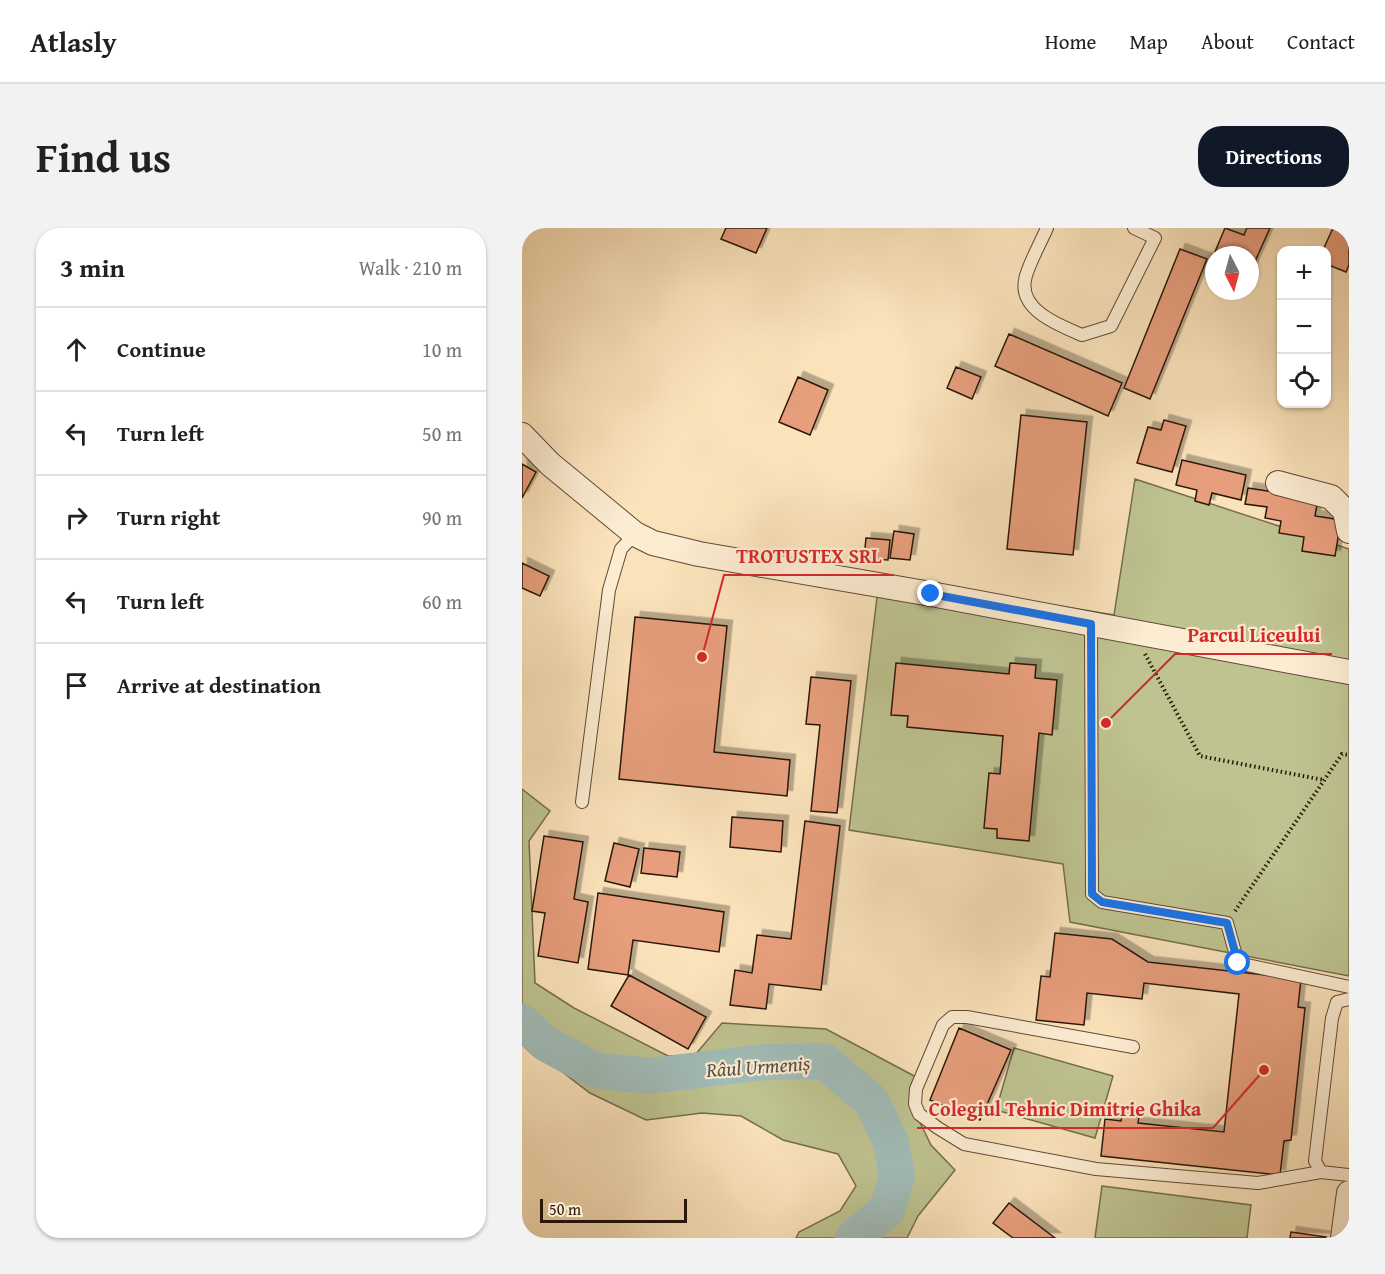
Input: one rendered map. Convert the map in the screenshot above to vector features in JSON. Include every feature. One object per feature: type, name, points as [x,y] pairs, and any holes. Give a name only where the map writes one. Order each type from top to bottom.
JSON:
[{"type":"street","points":[[522,435],[549,464],[635,534],[653,543],[699,554],[1349,672]]},
{"type":"street","points":[[1278,483],[1330,497],[1345,511],[1349,531]]},
{"type":"street","points":[[1343,1238],[1349,1193]]},
{"type":"lane","points":[[1047,228],[1024,282],[1029,302],[1048,320],[1082,335],[1111,326],[1155,238],[1134,228]]},
{"type":"lane","points":[[582,802],[609,590],[621,549],[635,534]]},
{"type":"lane","points":[[1091,624],[1092,894],[1102,902],[1227,923],[1238,963],[1349,987]]},
{"type":"lane","points":[[1321,1172],[1315,1161],[1332,1018],[1337,1002],[1349,999]]},
{"type":"lane","points":[[1133,1047],[967,1017],[951,1017],[943,1025],[916,1089],[915,1104],[919,1114],[964,1144],[1084,1167],[1258,1183],[1321,1172],[1349,1175]]},
{"type":"path","points":[[1133,631],[1200,756],[1324,780]]},
{"type":"path","points":[[1227,923],[1342,754],[1349,754]]},
{"type":"green space","points":[[1135,479],[1349,549],[1349,976],[1070,922],[1063,864],[849,830],[878,589],[958,589],[1114,615]]},
{"type":"green space","points":[[522,789],[550,811],[529,841],[535,983],[574,1008],[668,1056],[695,1055],[722,1023],[826,1029],[918,1078],[911,1104],[931,1145],[955,1170],[918,1216],[907,1238],[796,1238],[799,1232],[840,1211],[856,1186],[838,1154],[783,1140],[741,1116],[702,1113],[646,1120],[590,1093],[522,1041]]},
{"type":"green space","points":[[1014,1048],[1113,1076],[1095,1138],[996,1110]]},
{"type":"green space","points":[[1102,1186],[1251,1205],[1247,1238],[1095,1238]]},
{"type":"building","points":[[726,228],[767,228],[756,253],[721,239]]},
{"type":"building","points":[[1225,228],[1244,235],[1247,228],[1270,228],[1259,252],[1259,246],[1218,246]]},
{"type":"building","points":[[1333,228],[1349,229],[1349,265],[1346,272],[1331,266],[1331,246],[1325,246]]},
{"type":"building","points":[[1180,249],[1205,258],[1205,264],[1150,399],[1124,388]]},
{"type":"building","points":[[1009,334],[1122,383],[1108,416],[995,366]]},
{"type":"building","points":[[956,367],[981,377],[972,399],[947,388]]},
{"type":"building","points":[[798,377],[828,390],[810,435],[779,422]]},
{"type":"building","points":[[1021,415],[1087,422],[1073,555],[1007,549]]},
{"type":"building","points":[[1164,420],[1186,426],[1172,472],[1137,463],[1148,427],[1161,430]]},
{"type":"building","points":[[1182,460],[1246,475],[1241,500],[1212,493],[1209,505],[1195,501],[1197,490],[1176,485]]},
{"type":"building","points":[[522,464],[536,472],[522,498]]},
{"type":"building","points":[[1248,488],[1318,499],[1315,516],[1341,520],[1335,556],[1302,551],[1304,537],[1279,533],[1281,521],[1265,518],[1267,507],[1245,504]]},
{"type":"building","points":[[894,531],[914,534],[910,560],[890,558]]},
{"type":"building","points":[[866,538],[890,540],[888,560],[864,558]]},
{"type":"building","points":[[522,563],[549,576],[540,596],[522,588]]},
{"type":"building","points":[[635,617],[727,626],[714,752],[790,760],[787,796],[619,779]]},
{"type":"building","points":[[896,663],[1009,674],[1010,663],[1036,665],[1035,678],[1057,680],[1052,735],[1039,733],[1029,841],[997,838],[997,829],[984,828],[989,773],[1000,774],[1003,736],[907,727],[908,716],[891,715]]},
{"type":"building","points":[[811,677],[851,681],[837,813],[811,811],[820,725],[806,724]]},
{"type":"building","points":[[732,817],[783,821],[781,852],[730,847]]},
{"type":"building","points":[[805,821],[840,826],[821,990],[769,984],[766,1009],[730,1005],[735,970],[752,973],[757,935],[791,939]]},
{"type":"building","points":[[544,836],[583,842],[574,899],[588,902],[578,963],[538,956],[545,913],[532,911]]},
{"type":"building","points":[[614,843],[639,849],[630,887],[605,881]]},
{"type":"building","points":[[644,848],[680,852],[677,877],[641,873]]},
{"type":"building","points":[[598,893],[724,912],[719,952],[633,940],[628,975],[588,969]]},
{"type":"building","points":[[1055,933],[1112,939],[1148,962],[1301,979],[1298,1007],[1305,1008],[1291,1140],[1284,1141],[1280,1175],[1101,1156],[1105,1119],[1121,1121],[1122,1115],[1139,1117],[1138,1123],[1224,1132],[1239,994],[1144,983],[1142,999],[1087,993],[1084,1025],[1036,1020],[1041,976],[1050,977]]},
{"type":"building","points":[[629,975],[706,1017],[688,1049],[611,1006]]},
{"type":"building","points":[[959,1028],[1011,1050],[980,1120],[930,1100]]},
{"type":"building","points":[[1009,1203],[1055,1238],[1013,1238],[993,1223]]},
{"type":"building","points":[[1291,1232],[1326,1237],[1290,1238]]},
{"type":"waterway","name":"Râul Urmeniș","points":[[522,1022],[545,1043],[594,1070],[649,1076],[764,1062],[824,1061],[872,1102],[891,1142],[897,1177],[887,1210],[853,1238]]},
{"type":"place","name":"TROTUSTEX SRL","points":[[702,657]]},
{"type":"place","name":"Parcul Liceului","points":[[1106,723]]},
{"type":"place","name":"Colegiul Tehnic Dimitrie Ghika","points":[[1264,1070]]},
{"type":"route","points":[[931,594],[1091,624],[1092,894],[1102,902],[1227,923],[1238,963]]}]
